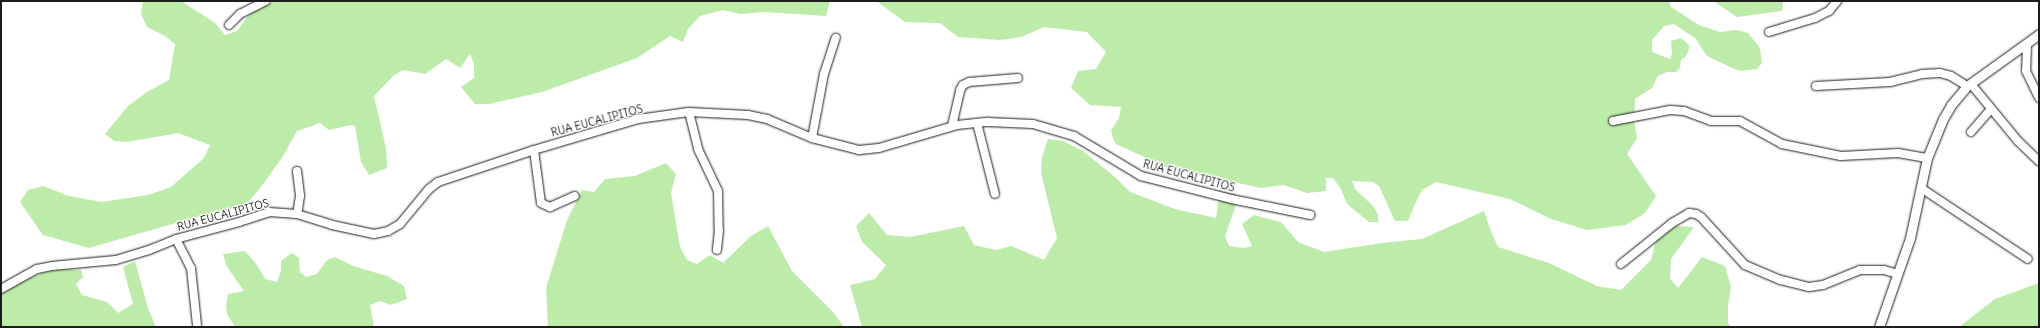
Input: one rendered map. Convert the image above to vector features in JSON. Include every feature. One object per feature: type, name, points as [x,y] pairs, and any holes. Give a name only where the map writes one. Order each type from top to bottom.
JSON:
[{"type":"street","points":[[228,25],[240,14],[266,1]]},
{"type":"street","points":[[1768,32],[1815,18],[1829,10],[1837,1]]},
{"type":"street","points":[[1879,327],[1910,238],[1927,158],[1943,119],[1951,105],[1969,85],[2027,45],[2039,34]]},
{"type":"street","points":[[812,138],[824,74],[836,38]]},
{"type":"street","points":[[2027,45],[2026,71],[2039,98]]},
{"type":"street","points":[[1816,86],[1890,82],[1922,74],[1940,73],[1951,76],[1969,85],[2018,141],[2039,161]]},
{"type":"street","points":[[952,126],[960,90],[963,85],[969,82],[1018,78]]},
{"type":"street","points":[[1971,132],[1991,109]]},
{"type":"street","points":[[1613,121],[1670,110],[1684,110],[1711,121],[1740,121],[1782,144],[1840,156],[1898,154],[1927,158]]},
{"type":"street","points":[[689,112],[698,149],[718,191],[719,230],[717,250]]},
{"type":"street","name":"RUA EUCALIPITOS","points":[[1,288],[37,269],[52,266],[116,260],[149,250],[176,239],[239,222],[269,212],[297,214],[332,225],[374,234],[388,231],[400,224],[429,189],[438,182],[534,150],[638,119],[689,112],[748,115],[767,119],[812,138],[859,150],[879,148],[952,126],[977,123],[1033,124],[1074,136],[1141,176],[1231,199],[1310,215]]},
{"type":"street","points":[[977,123],[995,194]]},
{"type":"street","points":[[534,150],[541,203],[550,207],[575,196]]},
{"type":"street","points":[[297,171],[300,196],[297,214]]},
{"type":"street","points":[[1921,188],[2028,259]]},
{"type":"street","points":[[1621,264],[1672,223],[1689,214],[1696,214],[1701,217],[1745,265],[1781,280],[1809,287],[1823,285],[1860,270],[1884,270],[1898,274]]},
{"type":"street","points":[[176,239],[191,268],[196,325]]},
{"type":"green space","points":[[143,1],[181,1],[215,23],[225,35],[237,31],[251,12],[276,1],[830,1],[826,16],[765,12],[740,14],[723,10],[700,16],[688,29],[683,42],[670,36],[637,58],[542,92],[489,104],[475,104],[461,87],[474,78],[474,64],[470,54],[460,68],[446,59],[425,74],[403,70],[393,76],[374,96],[386,148],[387,168],[369,175],[361,162],[355,126],[351,125],[329,130],[320,123],[297,131],[283,156],[261,187],[245,206],[193,218],[89,248],[43,235],[20,202],[28,190],[43,186],[69,196],[102,202],[148,195],[171,187],[204,158],[210,145],[178,133],[127,142],[114,141],[105,134],[128,106],[147,92],[169,80],[175,44],[165,36],[147,27],[141,14]]},
{"type":"green space","points":[[879,1],[1669,1],[1671,7],[1699,25],[1720,32],[1736,30],[1748,33],[1760,48],[1762,63],[1757,69],[1740,71],[1730,67],[1707,56],[1695,38],[1674,24],[1664,26],[1652,40],[1652,52],[1670,59],[1672,53],[1671,41],[1681,38],[1689,45],[1689,49],[1686,56],[1681,60],[1680,68],[1676,72],[1667,72],[1658,76],[1652,88],[1635,99],[1634,120],[1637,138],[1627,154],[1656,196],[1645,213],[1626,225],[1587,230],[1551,219],[1510,199],[1436,182],[1422,190],[1408,221],[1395,221],[1379,186],[1373,182],[1352,181],[1355,189],[1374,207],[1378,215],[1378,222],[1369,222],[1347,204],[1341,189],[1333,178],[1326,178],[1326,191],[1307,193],[1284,185],[1261,188],[1168,168],[1116,144],[1111,130],[1119,118],[1121,107],[1090,105],[1071,88],[1078,71],[1096,69],[1106,52],[1087,32],[1044,27],[1021,37],[1000,40],[958,37],[940,23],[905,22],[879,3]]},
{"type":"green space","points":[[1713,1],[1783,1],[1782,11],[1737,17]]},
{"type":"green space","points":[[1048,139],[1063,141],[1083,151],[1115,177],[1130,192],[1175,209],[1216,218],[1220,191],[1236,194],[1236,205],[1225,236],[1229,246],[1244,248],[1252,246],[1242,224],[1254,215],[1281,222],[1298,242],[1324,252],[1382,243],[1422,239],[1484,211],[1498,247],[1549,263],[1597,286],[1621,290],[1651,260],[1656,240],[1676,226],[1694,227],[1671,259],[1670,279],[1678,288],[1702,257],[1725,266],[1731,287],[1728,306],[1728,323],[1731,327],[862,327],[850,285],[875,279],[886,265],[862,242],[856,226],[869,213],[887,235],[910,237],[964,226],[974,245],[996,250],[1011,246],[1044,260],[1057,238],[1041,173],[1042,157]]},
{"type":"green space","points":[[666,163],[676,174],[671,193],[680,247],[687,260],[697,264],[710,255],[723,263],[751,236],[768,226],[792,271],[833,312],[844,327],[548,327],[546,288],[567,220],[582,190],[594,192],[605,179],[635,176]]},
{"type":"green space","points":[[245,251],[257,265],[265,279],[277,282],[281,271],[281,261],[292,253],[299,258],[300,272],[306,277],[317,274],[327,260],[335,257],[353,266],[387,276],[404,286],[407,299],[391,305],[380,301],[370,305],[374,327],[235,327],[227,314],[226,306],[228,294],[244,291],[227,267],[223,254]]},
{"type":"green space","points":[[135,261],[148,308],[156,327],[1,327],[1,294],[21,282],[52,269],[81,270],[83,277],[76,284],[82,295],[107,302],[118,313],[133,304],[123,267]]},
{"type":"green space","points":[[2039,283],[2039,327],[1959,327],[1995,299]]}]
